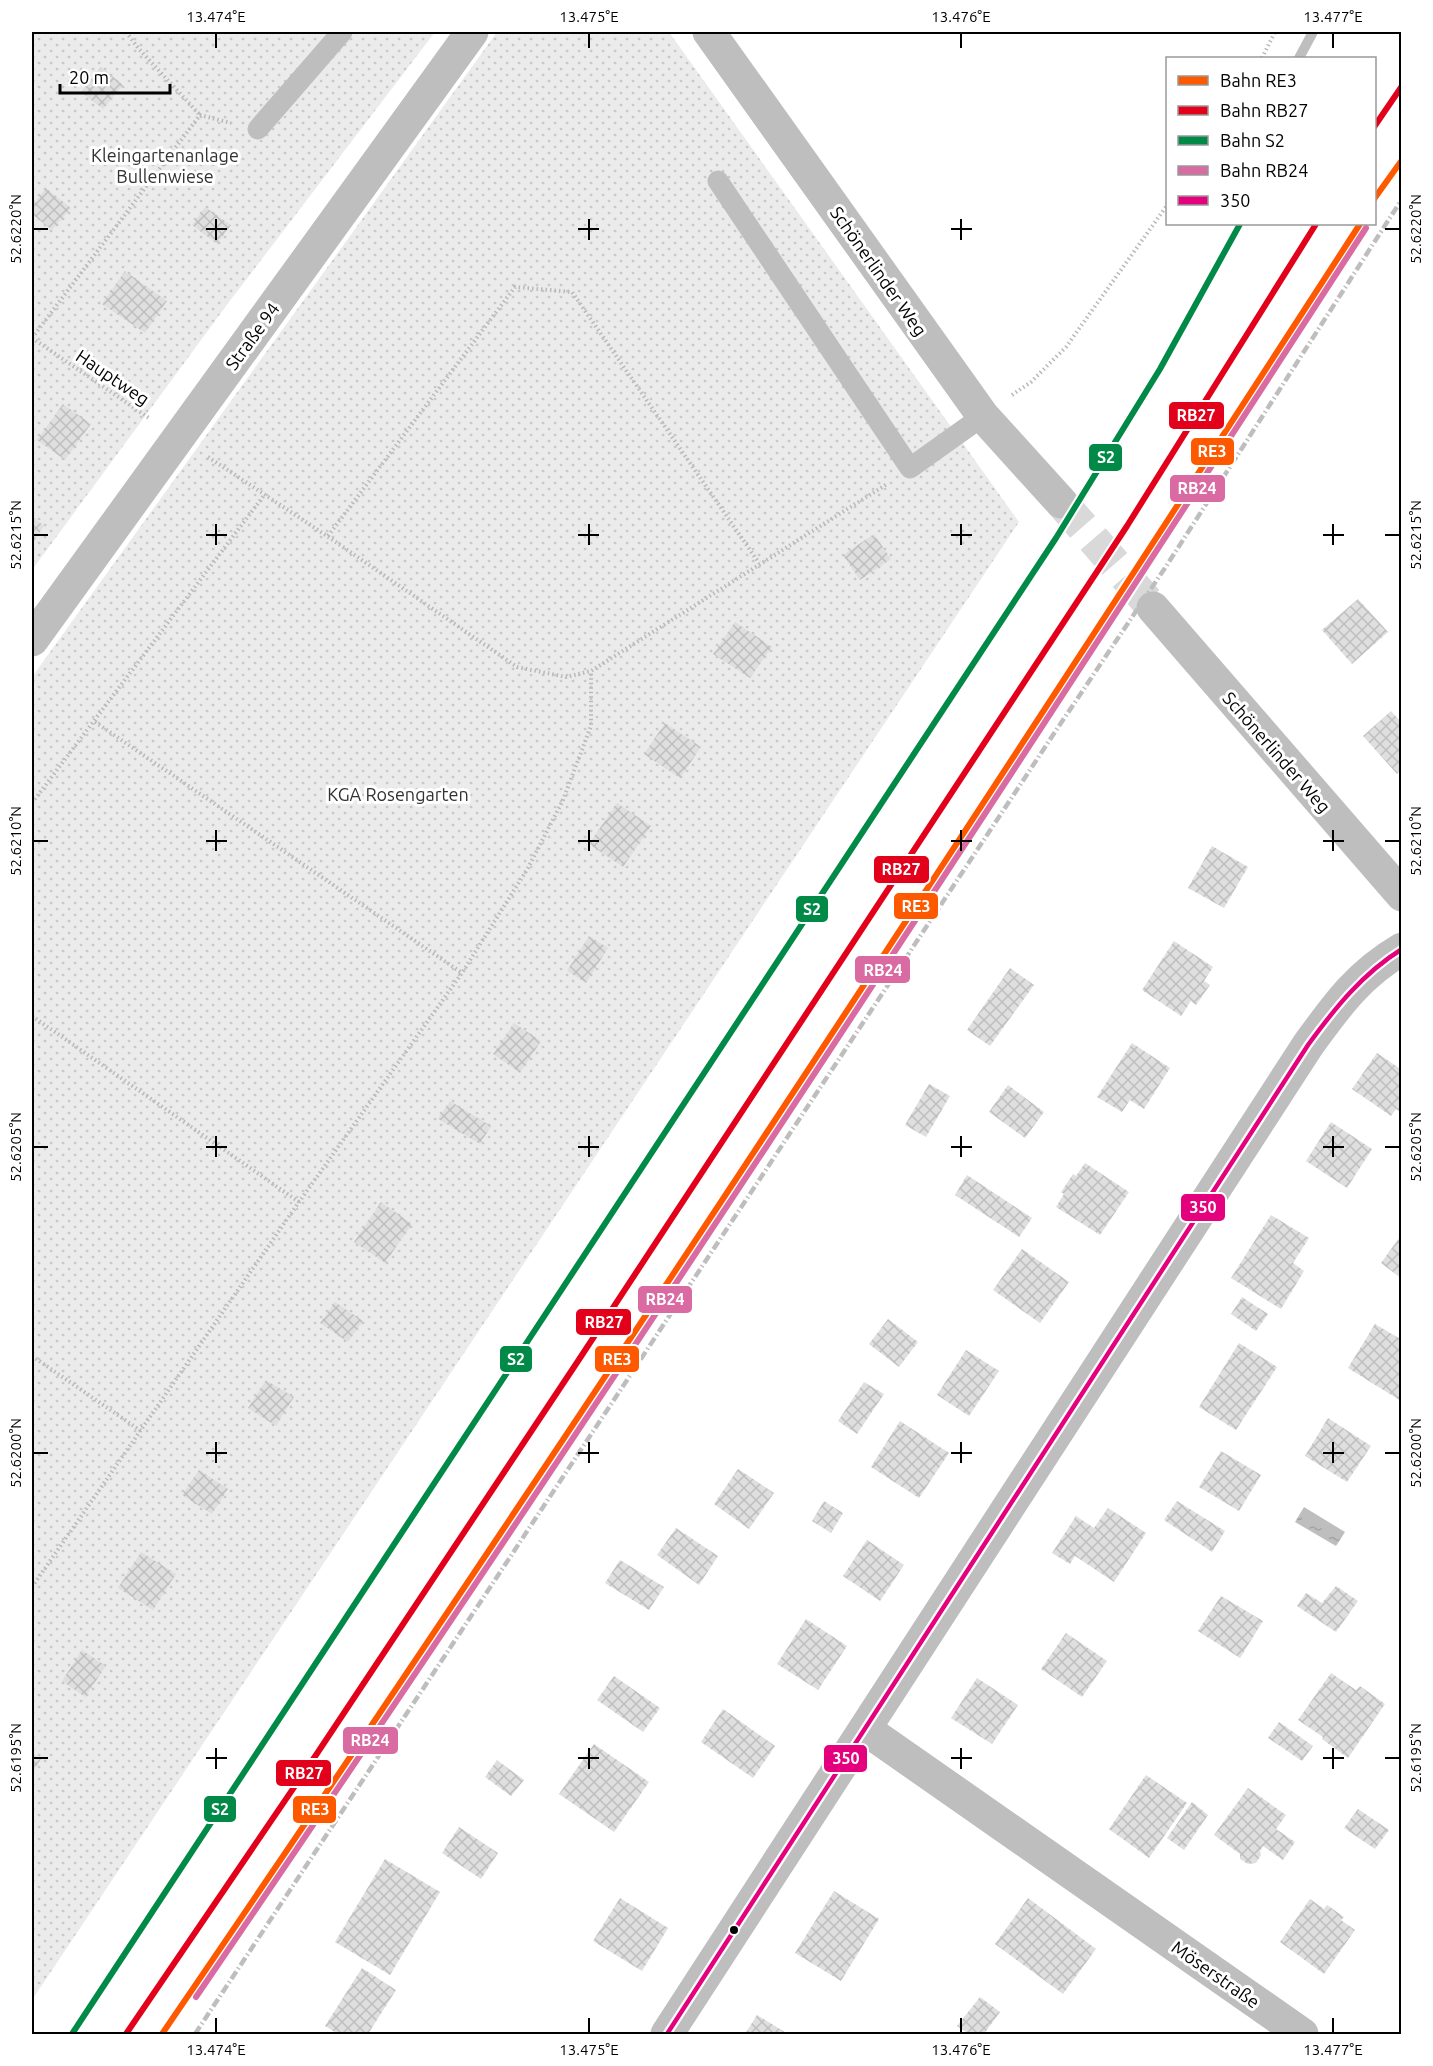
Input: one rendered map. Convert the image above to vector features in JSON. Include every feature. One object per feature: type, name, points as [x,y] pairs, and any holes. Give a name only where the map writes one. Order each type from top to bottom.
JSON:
[{"type":"street","name":"Straße 94","points":[[32,640],[472,32]]},
{"type":"street","name":"Schönerlinder Weg","points":[[709,32],[983,416],[1061,502]]},
{"type":"street","name":"Schönerlinder Weg","points":[[1154,608],[1398,884]]},
{"type":"street","points":[[668,2034],[1308,1044],[1340,1000],[1359,980],[1401,949]]},
{"type":"street","name":"Möserstraße","points":[[865,1729],[1302,2034]]},
{"type":"lane","points":[[258,129],[342,32]]},
{"type":"lane","points":[[718,181],[910,468],[983,416]]},
{"type":"path","points":[[126,32],[200,115],[258,129]]},
{"type":"path","points":[[1262,57],[1275,32]]},
{"type":"path","points":[[32,338],[200,115]]},
{"type":"path","points":[[983,416],[1031,382],[1066,347],[1166,205]]},
{"type":"path","points":[[327,536],[515,287],[572,292],[759,563]]},
{"type":"path","name":"Hauptweg","points":[[32,338],[517,667],[566,677],[591,671]]},
{"type":"path","points":[[32,1587],[299,1202],[462,973],[528,868],[563,800],[591,726],[591,671],[910,468]]},
{"type":"path","points":[[32,803],[265,494]]},
{"type":"path","points":[[95,722],[462,973]]},
{"type":"path","points":[[32,1016],[299,1202]]},
{"type":"path","points":[[32,1356],[141,1431]]},
{"type":"green space","name":"Kleingartenanlage Bullenwiese","points":[[32,32],[435,32],[226,306],[32,570]]},
{"type":"green space","name":"KGA Rosengarten","points":[[497,32],[669,32],[1019,522],[32,2000],[32,677]]},
{"type":"water","points":[[1304,1507],[1345,1532],[1336,1546],[1295,1522]]},
{"type":"building","points":[[101,67],[123,85],[103,109],[81,92]]},
{"type":"building","points":[[46,188],[71,208],[52,230],[32,214],[32,206]]},
{"type":"building","points":[[205,207],[231,225],[217,244],[192,225]]},
{"type":"building","points":[[125,271],[167,301],[145,333],[102,304]]},
{"type":"building","points":[[63,404],[91,424],[65,460],[37,440]]},
{"type":"building","points":[[32,516],[44,526],[32,544]]},
{"type":"building","points":[[874,534],[891,559],[860,580],[843,555]]},
{"type":"building","points":[[1358,599],[1388,632],[1352,664],[1322,630]]},
{"type":"building","points":[[735,622],[772,647],[750,678],[713,654]]},
{"type":"building","points":[[1391,711],[1402,723],[1402,769],[1397,774],[1363,736]]},
{"type":"building","points":[[665,723],[701,747],[680,778],[644,754]]},
{"type":"building","points":[[617,803],[651,826],[623,867],[589,844]]},
{"type":"building","points":[[1212,846],[1248,867],[1224,908],[1188,888]]},
{"type":"building","points":[[589,936],[608,948],[586,983],[567,971]]},
{"type":"building","points":[[1174,941],[1213,967],[1204,981],[1210,985],[1196,1005],[1191,1001],[1181,1016],[1142,990]]},
{"type":"building","points":[[1010,968],[1034,985],[990,1046],[967,1030]]},
{"type":"building","points":[[514,1023],[541,1041],[520,1073],[493,1054]]},
{"type":"building","points":[[1132,1043],[1170,1068],[1144,1109],[1130,1100],[1122,1112],[1097,1097]]},
{"type":"building","points":[[1377,1053],[1402,1070],[1402,1113],[1396,1109],[1391,1116],[1352,1089]]},
{"type":"building","points":[[929,1084],[950,1096],[926,1137],[905,1125]]},
{"type":"building","points":[[1008,1085],[1044,1112],[1025,1138],[989,1112]]},
{"type":"building","points":[[450,1101],[491,1126],[480,1144],[438,1119]]},
{"type":"building","points":[[1331,1122],[1372,1149],[1347,1188],[1306,1161]]},
{"type":"building","points":[[1085,1163],[1129,1192],[1100,1235],[1056,1207],[1064,1194],[1061,1192],[1073,1174],[1076,1176]]},
{"type":"building","points":[[967,1175],[1032,1218],[1019,1237],[955,1195]]},
{"type":"building","points":[[381,1202],[412,1224],[385,1263],[354,1242]]},
{"type":"building","points":[[1271,1215],[1309,1238],[1293,1263],[1304,1271],[1281,1309],[1231,1278]]},
{"type":"building","points":[[1402,1234],[1402,1279],[1381,1263]]},
{"type":"building","points":[[1022,1249],[1069,1282],[1040,1323],[993,1290]]},
{"type":"building","points":[[1242,1297],[1268,1314],[1256,1331],[1231,1314]]},
{"type":"building","points":[[335,1302],[363,1321],[348,1342],[320,1323]]},
{"type":"building","points":[[888,1319],[918,1342],[899,1367],[869,1344]]},
{"type":"building","points":[[1375,1324],[1402,1340],[1401,1401],[1348,1368]]},
{"type":"building","points":[[1239,1343],[1277,1367],[1236,1430],[1199,1407]]},
{"type":"building","points":[[966,1350],[999,1371],[969,1416],[937,1395]]},
{"type":"building","points":[[266,1380],[294,1397],[276,1426],[248,1408]]},
{"type":"building","points":[[864,1382],[884,1394],[857,1434],[838,1421]]},
{"type":"building","points":[[1328,1418],[1371,1446],[1347,1482],[1305,1456]]},
{"type":"building","points":[[900,1421],[949,1453],[919,1498],[871,1467]]},
{"type":"building","points":[[1221,1451],[1261,1475],[1239,1511],[1199,1487]]},
{"type":"building","points":[[738,1469],[774,1493],[749,1529],[714,1504]]},
{"type":"building","points":[[199,1470],[228,1489],[212,1514],[182,1495]]},
{"type":"building","points":[[824,1501],[843,1513],[831,1533],[812,1521]]},
{"type":"building","points":[[1177,1501],[1225,1531],[1212,1552],[1164,1520]]},
{"type":"building","points":[[1108,1508],[1146,1533],[1114,1582],[1075,1556],[1070,1564],[1052,1553],[1076,1516],[1094,1528]]},
{"type":"building","points":[[676,1528],[718,1556],[699,1585],[657,1555]]},
{"type":"building","points":[[867,1540],[904,1565],[880,1601],[843,1576]]},
{"type":"building","points":[[141,1552],[176,1574],[153,1610],[118,1588]]},
{"type":"building","points":[[620,1560],[664,1587],[649,1610],[605,1583]]},
{"type":"building","points":[[1336,1586],[1358,1601],[1336,1632],[1297,1606],[1306,1593],[1322,1603]]},
{"type":"building","points":[[1221,1596],[1263,1621],[1240,1658],[1198,1631]]},
{"type":"building","points":[[806,1619],[847,1646],[818,1690],[777,1664]]},
{"type":"building","points":[[1066,1633],[1107,1661],[1082,1697],[1041,1669]]},
{"type":"building","points":[[82,1650],[106,1666],[85,1697],[62,1681]]},
{"type":"building","points":[[1331,1673],[1356,1690],[1360,1686],[1385,1704],[1348,1758],[1298,1720]]},
{"type":"building","points":[[614,1676],[660,1708],[643,1732],[597,1700]]},
{"type":"building","points":[[977,1678],[1018,1705],[992,1744],[951,1718]]},
{"type":"building","points":[[723,1709],[775,1746],[753,1778],[701,1742]]},
{"type":"building","points":[[1279,1722],[1313,1746],[1302,1761],[1268,1738]]},
{"type":"building","points":[[594,1744],[649,1782],[614,1832],[559,1794]]},
{"type":"building","points":[[32,1753],[41,1759],[32,1774]]},
{"type":"building","points":[[497,1760],[524,1780],[511,1796],[485,1777]]},
{"type":"building","points":[[1146,1775],[1187,1803],[1149,1858],[1109,1829]]},
{"type":"building","points":[[1248,1788],[1286,1815],[1276,1829],[1295,1842],[1283,1860],[1263,1846],[1256,1863],[1248,1864],[1240,1859],[1240,1854],[1214,1835]]},
{"type":"building","points":[[1192,1802],[1208,1815],[1184,1850],[1167,1838]]},
{"type":"building","points":[[1358,1809],[1389,1830],[1375,1849],[1344,1828]]},
{"type":"building","points":[[459,1827],[498,1853],[481,1879],[442,1853]]},
{"type":"building","points":[[385,1859],[440,1892],[390,1975],[335,1942]]},
{"type":"building","points":[[834,1891],[879,1919],[841,1981],[795,1953]]},
{"type":"building","points":[[620,1898],[668,1928],[642,1971],[593,1941]]},
{"type":"building","points":[[1028,1898],[1096,1949],[1063,1994],[995,1944]]},
{"type":"building","points":[[1310,1899],[1324,1909],[1327,1905],[1344,1917],[1341,1920],[1355,1930],[1324,1974],[1280,1942]]},
{"type":"building","points":[[362,1968],[396,1990],[368,2034],[338,2034],[325,2026]]},
{"type":"building","points":[[980,1997],[1000,2012],[984,2034],[969,2034],[957,2026]]},
{"type":"building","points":[[757,2015],[788,2034],[745,2034]]},
{"type":"waterway","points":[[1300,57],[1313,32]]},
{"type":"tunnel","points":[[1061,502],[1153,608]]},
{"type":"railway","points":[[195,2034],[1165,568],[1402,199]]},
{"type":"rail line","name":"RB27","points":[[1376,124],[1402,86]]},
{"type":"rail line","name":"RE3","points":[[1376,196],[1402,160]]},
{"type":"rail line","name":"S2","points":[[72,2034],[1056,538],[1160,369],[1239,225]]},
{"type":"rail line","name":"RB27","points":[[126,2034],[316,1755],[578,1361],[1127,526],[1315,225]]},
{"type":"rail line","name":"RE3","points":[[162,2034],[466,1585],[767,1133],[1359,225]]},
{"type":"rail line","name":"RB24","points":[[196,1997],[493,1558],[787,1116],[1366,228]]},
{"type":"transit line","name":"350","points":[[667,2034],[1308,1045],[1350,992],[1374,969],[1402,949]]}]
